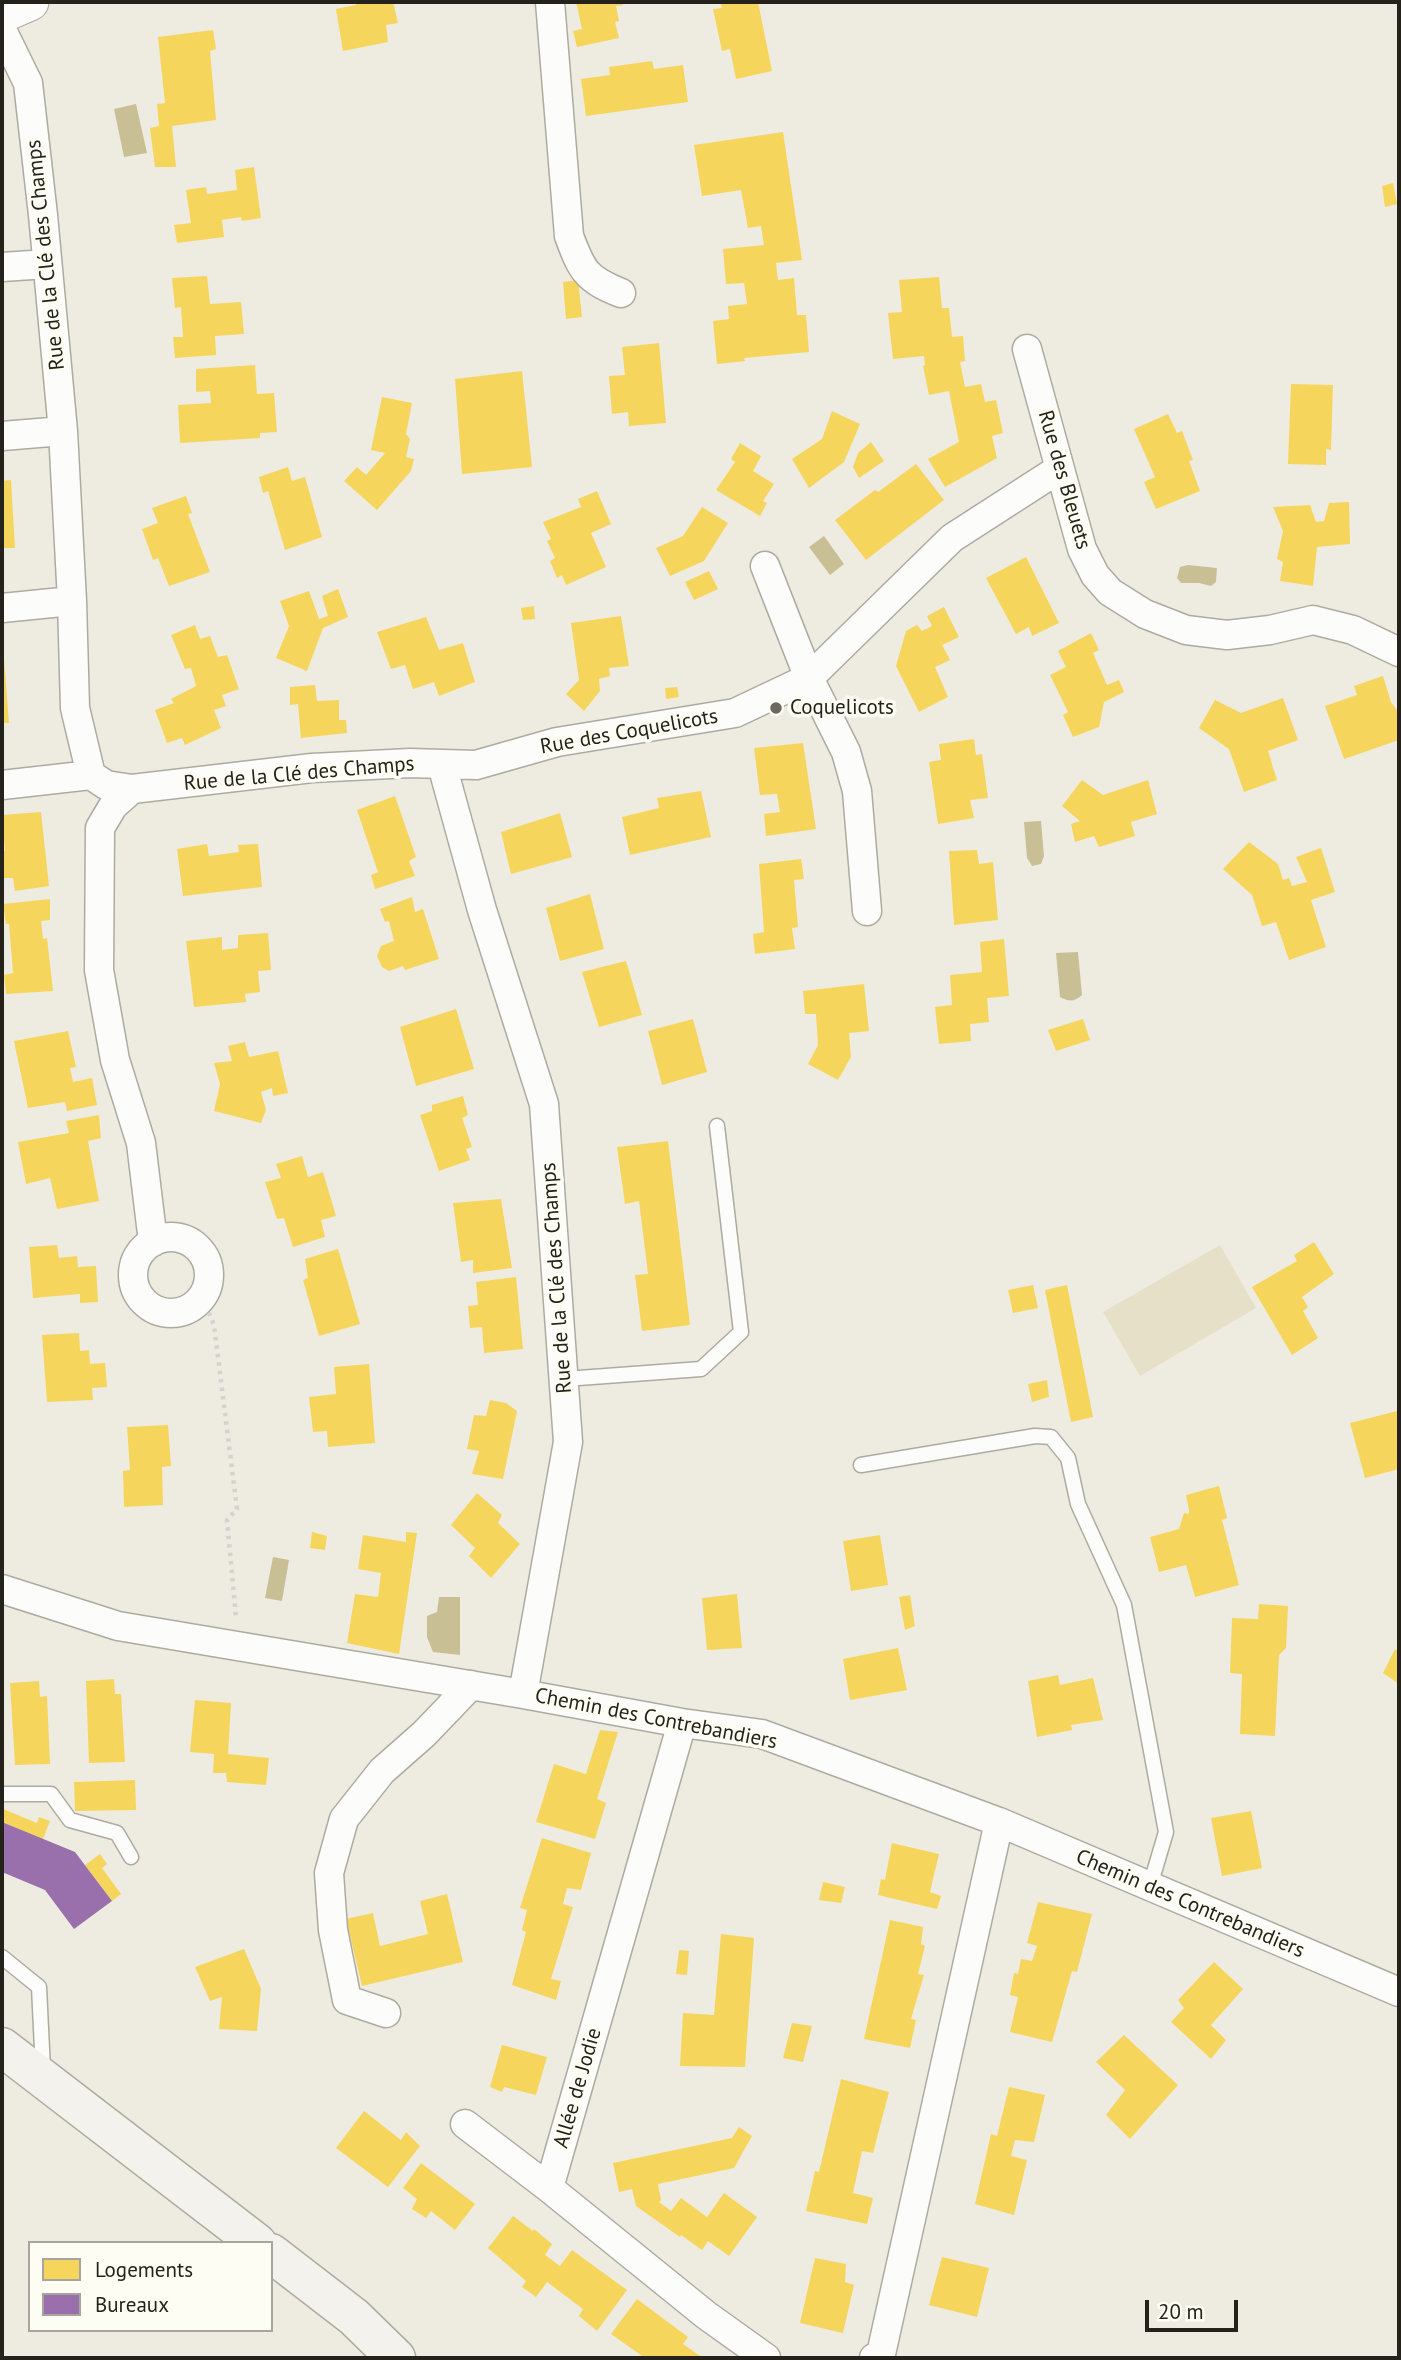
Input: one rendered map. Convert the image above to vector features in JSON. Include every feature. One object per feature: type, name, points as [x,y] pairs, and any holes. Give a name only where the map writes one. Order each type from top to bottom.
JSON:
[{"type":"main road","points":[[2,2047],[254,2241]]},
{"type":"main road","points":[[273,2255],[354,2317],[417,2358]]},
{"type":"main road","points":[[354,2317],[396,2358]]},
{"type":"street","points":[[2,14],[30,2]]},
{"type":"street","points":[[550,2],[569,236],[581,268],[600,285],[621,293]]},
{"type":"street","name":"Rue de la Clé des Champs","points":[[2,30],[10,67],[28,83],[63,432],[75,708],[91,775],[106,785],[132,789],[312,768],[410,763],[442,765],[482,910],[544,1104],[568,1442],[523,1694]]},
{"type":"street","points":[[2,267],[47,264]]},
{"type":"street","name":"Rue des Bleuets","points":[[1027,349],[1082,549],[1095,575],[1110,592],[1145,614],[1186,631],[1227,635],[1270,630],[1313,620],[1353,630],[1399,652]]},
{"type":"street","points":[[2,436],[63,432]]},
{"type":"street","name":"Rue des Coquelicots","points":[[442,765],[476,765],[557,742],[735,713],[809,678],[952,538],[1059,469]]},
{"type":"street","points":[[765,566],[809,678],[846,752],[857,792],[867,911]]},
{"type":"street","points":[[2,608],[72,601]]},
{"type":"street","points":[[2,785],[91,775]]},
{"type":"street","points":[[132,789],[113,806],[100,828],[99,970],[115,1060],[141,1143],[153,1242]]},
{"type":"street","points":[[167,1237],[178,1237],[200,1250],[209,1271],[208,1284],[202,1297],[191,1307],[170,1313],[149,1306],[136,1289],[133,1270],[139,1253],[153,1242],[167,1237]]},
{"type":"street","name":"Chemin des Contrebandiers","points":[[2,1589],[118,1626],[682,1723],[762,1734],[999,1822],[1399,1992]]},
{"type":"street","points":[[386,2013],[347,2000],[332,1930],[329,1873],[344,1819],[382,1771],[425,1734],[471,1685]]},
{"type":"street","name":"Allée de Jodie","points":[[549,2188],[682,1723]]},
{"type":"street","points":[[874,2358],[881,2354],[999,1822]]},
{"type":"street","points":[[465,2124],[706,2315],[766,2358]]},
{"type":"lane","points":[[565,1379],[701,1369],[741,1332],[717,1126]]},
{"type":"lane","points":[[861,1465],[1035,1436],[1051,1437],[1068,1458],[1078,1504],[1124,1605],[1166,1832],[1150,1886]]},
{"type":"lane","points":[[2,1794],[51,1794],[70,1820],[117,1833],[131,1857]]},
{"type":"lane","points":[[2,1957],[39,1987],[43,2078]]},
{"type":"path","points":[[202,1297],[214,1325],[237,1509],[227,1520],[239,1647]]},
{"type":"shaded area","points":[[136,104],[147,153],[124,157],[114,109]]},
{"type":"shaded area","points":[[824,536],[844,564],[830,575],[809,547]]},
{"type":"shaded area","points":[[1188,565],[1217,568],[1216,582],[1211,586],[1181,583],[1177,578],[1180,567]]},
{"type":"shaded area","points":[[1041,821],[1044,856],[1041,864],[1032,866],[1027,858],[1024,822]]},
{"type":"shaded area","points":[[1078,952],[1082,995],[1069,1000],[1060,997],[1056,953]]},
{"type":"shaded area","points":[[1220,1245],[1256,1308],[1140,1376],[1103,1312]]},
{"type":"shaded area","points":[[273,1557],[289,1560],[282,1601],[265,1598]]},
{"type":"shaded area","points":[[439,1597],[460,1597],[460,1655],[433,1652],[427,1637],[427,1616],[437,1612]]},
{"type":"building: Logements","points":[[356,2],[393,2],[398,23],[386,25],[388,42],[343,51],[336,9],[356,5]]},
{"type":"building: Logements","points":[[576,2],[623,2],[623,5],[616,6],[619,21],[615,22],[619,38],[577,47],[573,31],[582,29]]},
{"type":"building: Logements","points":[[720,2],[758,2],[772,71],[736,79],[730,49],[722,51],[713,9],[722,8]]},
{"type":"building: Logements","points":[[213,30],[216,49],[210,51],[216,120],[172,126],[176,167],[155,167],[150,128],[159,126],[157,104],[165,103],[158,37]]},
{"type":"building: Logements","points":[[652,61],[654,69],[683,65],[688,102],[586,116],[581,79],[610,75],[609,67]]},
{"type":"building: Logements","points":[[783,132],[802,260],[776,263],[778,280],[794,278],[797,315],[806,315],[809,352],[744,358],[745,361],[717,364],[713,321],[729,319],[728,306],[747,304],[744,283],[726,284],[723,249],[764,245],[761,226],[748,228],[741,190],[702,196],[694,145]]},
{"type":"building: Logements","points":[[254,167],[261,218],[222,220],[224,237],[177,243],[174,225],[191,223],[186,190],[206,187],[207,194],[237,190],[235,170]]},
{"type":"building: Logements","points":[[1393,183],[1397,204],[1385,207],[1382,186]]},
{"type":"building: Logements","points":[[207,276],[210,304],[241,302],[244,334],[215,336],[216,355],[175,358],[173,337],[183,337],[181,307],[175,308],[172,278]]},
{"type":"building: Logements","points":[[939,277],[942,308],[949,308],[952,337],[963,336],[965,361],[960,362],[965,387],[981,384],[985,402],[996,400],[1003,433],[992,436],[997,458],[945,487],[928,459],[959,442],[949,391],[929,395],[923,366],[924,356],[893,359],[888,313],[902,312],[899,280]]},
{"type":"building: Logements","points":[[578,280],[582,317],[566,319],[563,282]]},
{"type":"building: Logements","points":[[659,343],[666,423],[629,426],[628,412],[612,414],[609,376],[625,375],[622,347]]},
{"type":"building: Logements","points":[[255,365],[257,394],[274,393],[277,432],[260,433],[260,438],[180,443],[178,405],[211,403],[210,391],[196,392],[196,369]]},
{"type":"building: Logements","points":[[522,371],[532,467],[462,474],[455,379]]},
{"type":"building: Logements","points":[[1291,384],[1333,385],[1331,450],[1326,449],[1326,465],[1288,464]]},
{"type":"building: Logements","points":[[382,397],[412,403],[406,434],[410,439],[406,457],[414,459],[411,471],[377,510],[344,481],[357,467],[366,475],[385,453],[371,450]]},
{"type":"building: Logements","points":[[832,411],[860,424],[844,462],[809,488],[792,459],[822,439]]},
{"type":"building: Logements","points":[[1168,414],[1177,433],[1182,431],[1193,460],[1189,461],[1200,491],[1156,509],[1144,482],[1155,477],[1134,429]]},
{"type":"building: Logements","points":[[871,442],[884,461],[859,478],[853,467],[858,453]]},
{"type":"building: Logements","points":[[740,443],[761,456],[753,471],[774,484],[763,501],[767,503],[760,516],[716,490],[735,462],[731,459]]},
{"type":"building: Logements","points":[[916,464],[944,500],[866,560],[835,520]]},
{"type":"building: Logements","points":[[288,467],[292,481],[305,477],[322,537],[285,550],[268,491],[263,493],[259,477]]},
{"type":"building: Logements","points":[[11,480],[15,548],[2,548],[2,481]]},
{"type":"building: Logements","points":[[597,491],[611,524],[591,533],[606,567],[566,585],[562,575],[557,578],[550,561],[555,558],[547,541],[551,539],[543,522],[581,507],[578,499]]},
{"type":"building: Logements","points":[[186,496],[192,513],[188,514],[210,572],[169,586],[158,558],[153,560],[142,529],[158,523],[152,508]]},
{"type":"building: Logements","points":[[1349,502],[1350,544],[1317,547],[1313,586],[1280,581],[1283,562],[1277,559],[1283,531],[1273,507],[1310,505],[1316,522],[1324,521],[1329,503]]},
{"type":"building: Logements","points":[[702,507],[728,523],[704,561],[670,576],[656,548],[683,536]]},
{"type":"building: Logements","points":[[1026,557],[1059,623],[1032,636],[1029,627],[1016,634],[986,578]]},
{"type":"building: Logements","points":[[709,571],[718,589],[694,600],[685,582]]},
{"type":"building: Logements","points":[[338,589],[348,617],[323,628],[307,671],[276,658],[289,626],[280,601],[309,591],[319,619],[328,616],[322,596]]},
{"type":"building: Logements","points":[[534,606],[535,619],[523,620],[521,608]]},
{"type":"building: Logements","points":[[944,607],[959,637],[942,645],[950,660],[935,667],[948,697],[919,712],[896,666],[906,631],[917,625],[922,631],[932,626],[927,616]]},
{"type":"building: Logements","points":[[621,616],[629,666],[609,668],[610,676],[599,679],[600,691],[584,711],[566,694],[579,680],[571,623]]},
{"type":"building: Logements","points":[[426,617],[439,650],[463,643],[475,682],[439,696],[434,682],[413,689],[405,665],[391,669],[377,632]]},
{"type":"building: Logements","points":[[195,625],[200,639],[210,636],[218,657],[227,655],[239,689],[222,695],[226,706],[214,710],[221,728],[185,745],[182,738],[167,743],[155,710],[174,703],[171,699],[196,686],[191,668],[185,669],[171,635]]},
{"type":"building: Logements","points":[[1091,633],[1099,650],[1093,653],[1107,685],[1119,680],[1124,692],[1104,702],[1099,727],[1073,737],[1063,715],[1068,712],[1050,675],[1066,667],[1058,651]]},
{"type":"building: Logements","points":[[4,658],[9,723],[2,723]]},
{"type":"building: Logements","points":[[1383,676],[1391,702],[1399,713],[1399,740],[1344,759],[1325,706],[1357,695],[1354,686]]},
{"type":"building: Logements","points":[[315,685],[317,701],[339,700],[339,720],[346,720],[347,733],[301,738],[298,704],[290,705],[290,687]]},
{"type":"building: Logements","points":[[677,687],[679,697],[666,699],[665,688]]},
{"type":"building: Logements","points":[[1283,698],[1298,740],[1268,751],[1277,780],[1244,792],[1229,749],[1199,728],[1215,700],[1241,713]]},
{"type":"building: Logements","points":[[974,739],[976,755],[982,754],[988,798],[970,800],[974,818],[938,824],[929,762],[941,760],[939,744]]},
{"type":"building: Logements","points":[[803,743],[816,829],[766,836],[764,814],[780,812],[777,794],[760,795],[754,748]]},
{"type":"building: Logements","points":[[1082,780],[1103,795],[1148,780],[1157,814],[1131,822],[1135,836],[1099,847],[1094,836],[1075,842],[1071,824],[1080,821],[1062,806]]},
{"type":"building: Logements","points":[[701,791],[711,837],[630,855],[622,817],[659,808],[657,798]]},
{"type":"building: Logements","points":[[395,796],[416,857],[409,861],[415,876],[375,889],[371,875],[378,872],[357,810]]},
{"type":"building: Logements","points":[[41,812],[49,886],[15,891],[13,878],[2,878],[2,851],[5,851],[2,815]]},
{"type":"building: Logements","points":[[560,813],[572,857],[511,874],[501,832]]},
{"type":"building: Logements","points":[[1249,842],[1278,864],[1283,880],[1289,878],[1292,886],[1307,882],[1296,857],[1321,848],[1335,892],[1311,900],[1326,947],[1289,960],[1276,922],[1262,926],[1252,895],[1223,869]]},
{"type":"building: Logements","points":[[207,844],[209,856],[239,852],[238,845],[258,844],[262,887],[183,896],[177,849]]},
{"type":"building: Logements","points":[[977,850],[979,864],[993,862],[998,920],[954,925],[949,851]]},
{"type":"building: Logements","points":[[801,859],[804,879],[794,880],[798,927],[792,928],[795,949],[755,954],[753,934],[764,932],[759,864]]},
{"type":"building: Logements","points":[[590,894],[604,949],[560,961],[546,908]]},
{"type":"building: Logements","points":[[412,897],[415,912],[423,909],[439,959],[405,970],[403,966],[389,971],[382,967],[377,956],[381,946],[394,941],[389,921],[385,922],[380,909]]},
{"type":"building: Logements","points":[[50,899],[50,920],[41,921],[43,939],[47,938],[53,991],[6,994],[4,975],[13,973],[9,924],[6,924],[3,904]]},
{"type":"building: Logements","points":[[268,933],[271,970],[258,971],[260,992],[245,994],[246,1002],[194,1007],[186,941],[222,937],[222,950],[238,948],[238,935]]},
{"type":"building: Logements","points":[[1004,939],[1009,996],[987,998],[989,1022],[970,1024],[971,1041],[939,1044],[935,1007],[952,1005],[950,975],[982,972],[980,942]]},
{"type":"building: Logements","points":[[626,961],[642,1015],[599,1027],[582,972]]},
{"type":"building: Logements","points":[[864,984],[869,1031],[849,1033],[851,1057],[838,1080],[808,1064],[818,1045],[816,1014],[805,1014],[803,991]]},
{"type":"building: Logements","points":[[456,1009],[474,1069],[416,1086],[400,1027]]},
{"type":"building: Logements","points":[[693,1019],[707,1072],[662,1085],[648,1031]]},
{"type":"building: Logements","points":[[1083,1019],[1090,1040],[1056,1051],[1048,1030]]},
{"type":"building: Logements","points":[[68,1031],[76,1067],[70,1068],[73,1082],[92,1078],[97,1105],[67,1111],[65,1102],[28,1108],[14,1041]]},
{"type":"building: Logements","points":[[245,1042],[249,1057],[278,1051],[288,1093],[273,1096],[272,1088],[261,1092],[266,1110],[261,1123],[214,1111],[220,1084],[214,1063],[232,1061],[228,1046]]},
{"type":"building: Logements","points":[[463,1096],[468,1115],[462,1118],[472,1147],[466,1149],[470,1160],[439,1171],[420,1115],[432,1111],[432,1105]]},
{"type":"building: Logements","points":[[99,1115],[101,1138],[88,1141],[99,1201],[57,1209],[50,1178],[26,1184],[18,1142],[69,1133],[66,1121]]},
{"type":"building: Logements","points":[[668,1141],[690,1325],[642,1331],[635,1275],[648,1274],[639,1201],[625,1204],[617,1147]]},
{"type":"building: Logements","points":[[302,1156],[308,1177],[323,1172],[336,1216],[321,1220],[325,1237],[293,1247],[284,1218],[277,1219],[265,1182],[281,1178],[276,1164]]},
{"type":"building: Logements","points":[[501,1199],[512,1268],[473,1273],[473,1260],[461,1262],[453,1203]]},
{"type":"building: Logements","points":[[1314,1242],[1334,1274],[1302,1297],[1308,1307],[1303,1311],[1318,1338],[1292,1355],[1252,1287],[1297,1261],[1294,1255]]},
{"type":"building: Logements","points":[[57,1245],[59,1258],[77,1256],[78,1267],[96,1266],[98,1302],[80,1303],[80,1294],[33,1298],[29,1247]]},
{"type":"building: Logements","points":[[338,1249],[360,1324],[319,1336],[303,1280],[308,1278],[305,1259]]},
{"type":"building: Logements","points":[[516,1277],[523,1349],[484,1353],[482,1327],[470,1328],[468,1306],[478,1305],[476,1282]]},
{"type":"building: Logements","points":[[1033,1285],[1038,1308],[1013,1313],[1008,1290]]},
{"type":"building: Logements","points":[[1067,1285],[1093,1417],[1071,1422],[1045,1290]]},
{"type":"building: Logements","points":[[79,1333],[80,1351],[89,1350],[90,1364],[105,1363],[107,1387],[92,1388],[93,1400],[47,1402],[42,1335]]},
{"type":"building: Logements","points":[[369,1364],[375,1443],[328,1447],[327,1431],[313,1432],[309,1397],[336,1394],[334,1367]]},
{"type":"building: Logements","points":[[1047,1380],[1049,1397],[1032,1402],[1028,1384]]},
{"type":"building: Logements","points":[[490,1400],[506,1403],[517,1411],[503,1479],[472,1474],[479,1451],[467,1449],[474,1415],[486,1416]]},
{"type":"building: Logements","points":[[1397,1411],[1399,1469],[1365,1478],[1350,1423]]},
{"type":"building: Logements","points":[[168,1425],[171,1466],[162,1467],[163,1505],[124,1507],[123,1471],[130,1470],[127,1427]]},
{"type":"building: Logements","points":[[1219,1486],[1227,1518],[1222,1520],[1239,1585],[1195,1597],[1186,1565],[1159,1572],[1150,1537],[1179,1529],[1184,1513],[1189,1514],[1186,1495]]},
{"type":"building: Logements","points":[[477,1493],[502,1515],[498,1523],[520,1544],[491,1578],[469,1556],[475,1548],[451,1525]]},
{"type":"building: Logements","points":[[312,1532],[327,1536],[325,1550],[310,1548]]},
{"type":"building: Logements","points":[[406,1532],[417,1533],[399,1654],[347,1643],[355,1594],[378,1597],[381,1573],[358,1569],[363,1535],[406,1542]]},
{"type":"building: Logements","points":[[880,1535],[888,1585],[851,1591],[843,1541]]},
{"type":"building: Logements","points":[[737,1594],[742,1648],[707,1650],[702,1598]]},
{"type":"building: Logements","points":[[910,1595],[915,1626],[905,1630],[899,1597]]},
{"type":"building: Logements","points":[[1259,1604],[1288,1606],[1286,1648],[1279,1655],[1275,1736],[1240,1734],[1242,1674],[1230,1673],[1232,1618],[1258,1619]]},
{"type":"building: Logements","points":[[898,1648],[907,1690],[850,1700],[843,1659]]},
{"type":"building: Logements","points":[[1395,1649],[1399,1652],[1399,1684],[1383,1673]]},
{"type":"building: Logements","points":[[1058,1675],[1060,1685],[1093,1678],[1103,1720],[1071,1725],[1072,1730],[1037,1737],[1028,1681]]},
{"type":"building: Logements","points":[[114,1679],[115,1694],[121,1694],[125,1762],[89,1763],[86,1681]]},
{"type":"building: Logements","points":[[39,1681],[40,1697],[47,1696],[50,1764],[15,1765],[10,1683]]},
{"type":"building: Logements","points":[[195,1700],[231,1703],[228,1754],[269,1758],[266,1785],[227,1782],[226,1773],[213,1773],[214,1754],[190,1752]]},
{"type":"building: Logements","points":[[600,1730],[618,1732],[597,1799],[606,1803],[595,1839],[536,1822],[554,1764],[586,1774]]},
{"type":"building: Logements","points":[[135,1780],[136,1810],[75,1811],[74,1782]]},
{"type":"building: Logements","points":[[3,1809],[37,1823],[39,1817],[50,1821],[43,1839],[2,1822]]},
{"type":"building: Logements","points":[[1251,1811],[1262,1868],[1222,1876],[1211,1818]]},
{"type":"building: Logements","points":[[542,1838],[591,1853],[581,1890],[567,1888],[563,1904],[573,1907],[551,1979],[561,1981],[556,2000],[512,1985],[526,1932],[522,1930],[527,1910],[520,1908]]},
{"type":"building: Logements","points":[[892,1843],[939,1854],[930,1892],[941,1896],[937,1909],[878,1895],[881,1879],[885,1880]]},
{"type":"building: Logements","points":[[100,1854],[107,1864],[102,1868],[121,1894],[112,1901],[85,1865]]},
{"type":"building: Logements","points":[[823,1882],[845,1887],[841,1903],[819,1900]]},
{"type":"building: Logements","points":[[447,1894],[463,1962],[362,1986],[346,1919],[373,1913],[380,1946],[428,1934],[420,1901]]},
{"type":"building: Logements","points":[[1038,1902],[1092,1914],[1077,1972],[1072,1971],[1052,2042],[1010,2032],[1018,1997],[1010,1995],[1014,1973],[1018,1974],[1021,1959],[1032,1961],[1037,1946],[1027,1943]]},
{"type":"building: Logements","points":[[890,1920],[923,1927],[921,1944],[925,1946],[918,1974],[924,1975],[911,2019],[916,2020],[910,2048],[864,2039]]},
{"type":"building: Logements","points":[[721,1934],[754,1938],[745,2067],[680,2066],[683,2013],[714,2015]]},
{"type":"building: Logements","points":[[244,1949],[261,1989],[257,2031],[219,2029],[222,1997],[210,2001],[195,1967]]},
{"type":"building: Logements","points":[[679,1950],[689,1951],[687,1975],[676,1974]]},
{"type":"building: Logements","points":[[1214,1962],[1243,1989],[1211,2025],[1226,2040],[1211,2059],[1171,2022],[1184,2008],[1178,2000]]},
{"type":"building: Logements","points":[[792,2023],[812,2026],[803,2062],[783,2058]]},
{"type":"building: Logements","points":[[1124,2035],[1178,2085],[1130,2139],[1106,2115],[1125,2090],[1096,2062]]},
{"type":"building: Logements","points":[[502,2045],[547,2057],[536,2095],[504,2087],[502,2092],[490,2087]]},
{"type":"building: Logements","points":[[841,2079],[889,2092],[873,2153],[862,2151],[853,2193],[873,2198],[867,2224],[806,2211],[815,2171],[819,2172]]},
{"type":"building: Logements","points":[[1009,2087],[1045,2095],[1034,2142],[1015,2140],[1011,2156],[1027,2160],[1014,2215],[975,2204],[991,2134],[997,2136]]},
{"type":"building: Logements","points":[[364,2111],[401,2140],[406,2132],[420,2146],[388,2187],[336,2148]]},
{"type":"building: Logements","points":[[739,2127],[752,2136],[734,2168],[658,2184],[661,2200],[659,2202],[671,2211],[681,2198],[707,2217],[724,2193],[757,2217],[729,2256],[708,2241],[702,2250],[681,2235],[680,2237],[636,2206],[632,2189],[619,2192],[613,2163],[732,2138]]},
{"type":"building: Logements","points":[[421,2163],[475,2204],[455,2230],[431,2211],[426,2218],[412,2209],[417,2199],[403,2188]]},
{"type":"building: Logements","points":[[513,2216],[552,2244],[545,2255],[560,2266],[572,2250],[627,2290],[597,2331],[579,2316],[583,2309],[547,2282],[536,2297],[522,2287],[526,2281],[488,2248]]},
{"type":"building: Logements","points":[[942,2257],[989,2268],[977,2317],[929,2305]]},
{"type":"building: Logements","points":[[815,2258],[846,2264],[845,2282],[854,2285],[843,2333],[800,2323]]},
{"type":"building: Logements","points":[[637,2299],[688,2337],[683,2344],[703,2358],[645,2358],[611,2334]]},
{"type":"building: Bureaux","points":[[2,1822],[75,1852],[112,1901],[74,1929],[45,1890],[2,1872]]},
{"type":"place","name":"Coquelicots","points":[[776,708]]}]
